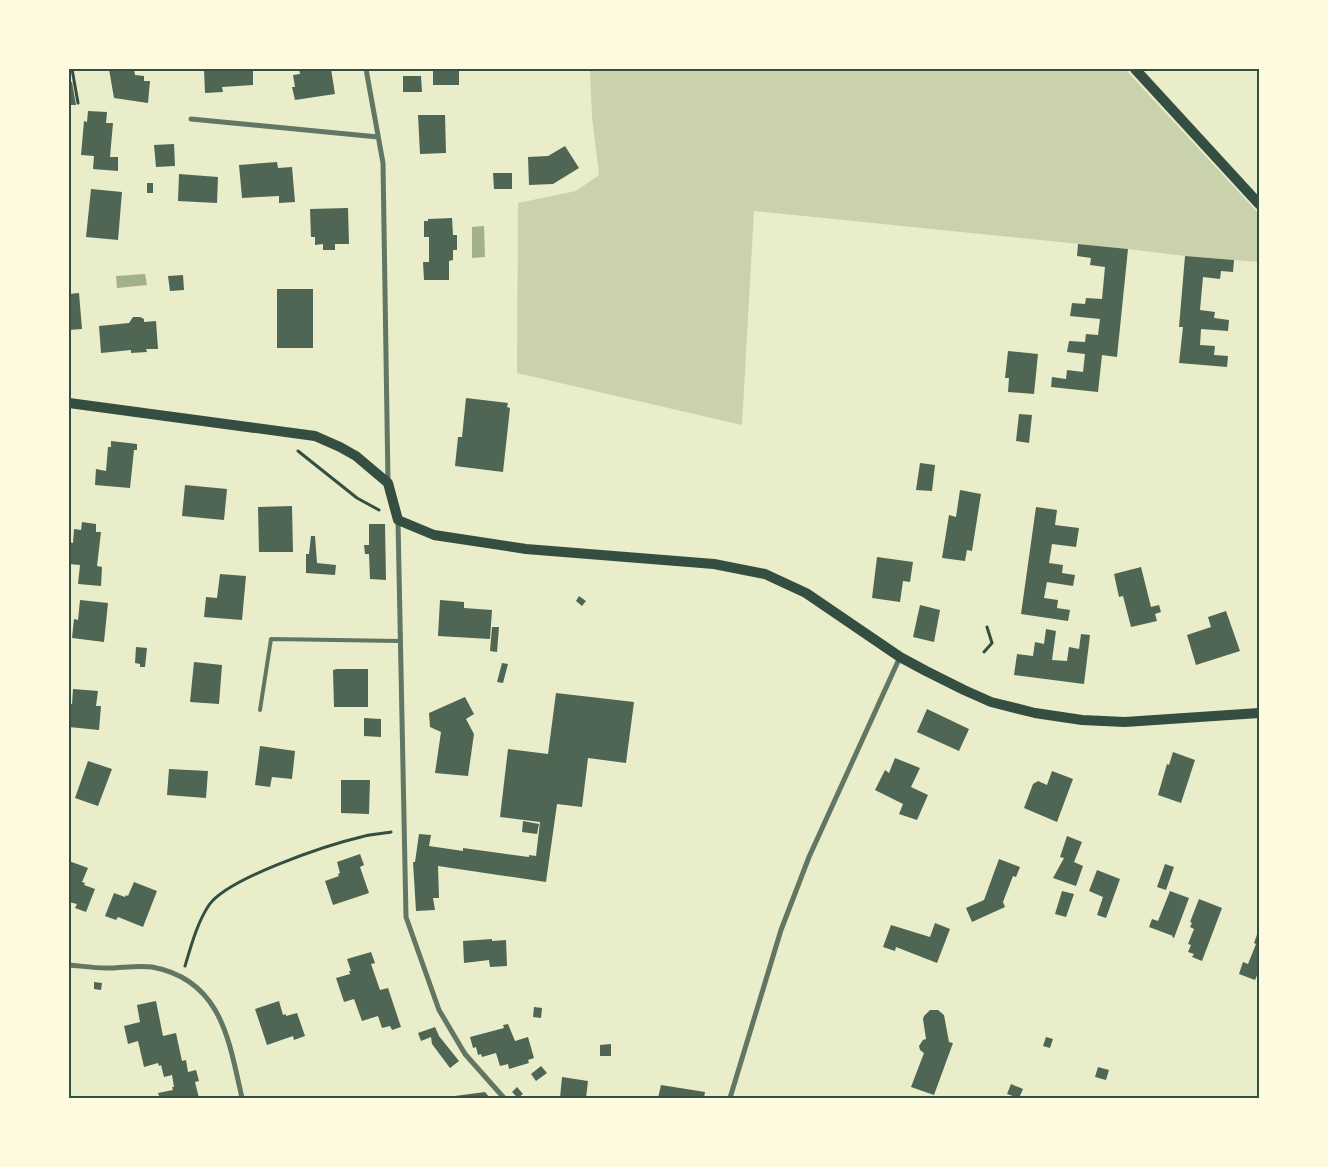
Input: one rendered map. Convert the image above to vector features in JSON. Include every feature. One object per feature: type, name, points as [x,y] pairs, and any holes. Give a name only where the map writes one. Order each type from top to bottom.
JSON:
[{"type":"main road","points":[[1134,69],[1259,204]]},
{"type":"main road","points":[[69,403],[314,436],[356,456],[388,483],[398,520],[434,535],[526,549],[714,564],[765,574],[806,593],[900,657],[991,702],[1035,713],[1082,720],[1126,722],[1259,713]]},
{"type":"street","points":[[366,69],[383,163],[388,483]]},
{"type":"street","points":[[191,119],[378,137]]},
{"type":"street","points":[[398,520],[406,917],[440,1010],[465,1054],[504,1098]]},
{"type":"street","points":[[730,1098],[781,930],[809,857],[900,657]]},
{"type":"street","points":[[69,966],[106,968],[152,967],[182,978],[196,986],[214,1007],[225,1027],[242,1098]]},
{"type":"lane","points":[[260,710],[271,639],[400,640]]},
{"type":"path","points":[[72,69],[78,103]]},
{"type":"path","points":[[294,448],[357,498],[398,520]]},
{"type":"path","points":[[984,652],[992,643],[987,628]]},
{"type":"path","points":[[182,978],[192,942],[209,905],[225,890],[311,852],[362,836],[404,830]]},
{"type":"shaded area","points":[[590,69],[1125,69],[1259,214],[1259,262],[754,211],[742,425],[517,373],[518,203],[576,191],[599,175],[592,117]]},
{"type":"shaded area","points":[[484,226],[485,257],[472,258],[472,227]]},
{"type":"shaded area","points":[[145,274],[147,285],[117,288],[116,276]]},
{"type":"building","points":[[109,69],[134,69],[135,75],[144,76],[144,81],[150,81],[148,103],[114,98]]},
{"type":"building","points":[[204,69],[253,69],[253,85],[222,87],[223,92],[205,93]]},
{"type":"building","points":[[299,69],[331,69],[335,94],[295,100],[292,87],[295,87],[293,75],[300,74]]},
{"type":"building","points":[[431,69],[459,69],[459,85],[433,85],[433,71]]},
{"type":"building","points":[[403,76],[421,76],[422,92],[403,92]]},
{"type":"building","points":[[69,82],[72,82],[76,105],[69,105]]},
{"type":"building","points":[[88,111],[107,112],[106,123],[113,123],[110,157],[118,157],[118,171],[93,169],[94,156],[81,155],[84,121],[87,122]]},
{"type":"building","points":[[418,115],[445,115],[446,153],[420,154]]},
{"type":"building","points":[[174,144],[175,166],[156,167],[154,145]]},
{"type":"building","points":[[565,146],[579,168],[553,184],[529,185],[528,157],[548,156]]},
{"type":"building","points":[[277,162],[278,168],[292,167],[295,202],[279,203],[279,196],[242,198],[239,165]]},
{"type":"building","points":[[493,173],[512,173],[512,189],[494,189]]},
{"type":"building","points":[[179,174],[218,177],[217,203],[178,201]]},
{"type":"building","points":[[147,183],[153,183],[153,193],[147,193]]},
{"type":"building","points":[[91,189],[122,192],[118,240],[86,237]]},
{"type":"building","points":[[348,208],[349,244],[335,244],[335,250],[323,250],[323,244],[315,245],[315,237],[311,237],[310,209]]},
{"type":"building","points":[[452,218],[453,235],[457,235],[457,250],[453,250],[453,260],[449,261],[449,280],[424,280],[423,262],[429,262],[429,237],[424,237],[424,221],[428,221],[428,219]]},
{"type":"building","points":[[1078,244],[1128,249],[1117,357],[1102,355],[1098,392],[1051,387],[1052,377],[1066,379],[1067,370],[1083,372],[1085,354],[1067,352],[1069,341],[1085,342],[1086,334],[1098,335],[1100,319],[1070,316],[1072,303],[1085,304],[1086,298],[1102,299],[1105,267],[1090,265],[1091,258],[1077,256]]},
{"type":"building","points":[[1185,256],[1234,260],[1233,272],[1221,271],[1220,279],[1203,277],[1200,310],[1215,312],[1214,318],[1229,320],[1228,331],[1201,329],[1200,345],[1215,346],[1214,355],[1228,356],[1227,367],[1179,363],[1183,327],[1179,327]]},
{"type":"building","points":[[183,275],[184,290],[170,291],[168,276]]},
{"type":"building","points":[[277,289],[313,289],[313,348],[277,348]]},
{"type":"building","points":[[79,293],[82,329],[69,330],[69,294]]},
{"type":"building","points":[[133,317],[140,317],[144,319],[144,322],[156,321],[158,349],[146,349],[147,352],[131,353],[131,350],[101,353],[99,326],[129,323]]},
{"type":"building","points":[[1008,351],[1038,354],[1034,394],[1008,392],[1009,378],[1005,378]]},
{"type":"building","points":[[466,398],[508,403],[507,407],[510,408],[503,472],[455,466],[458,437],[462,437]]},
{"type":"building","points":[[1019,414],[1032,415],[1029,443],[1016,441]]},
{"type":"building","points":[[111,441],[137,444],[137,450],[134,450],[130,488],[95,485],[96,469],[106,471],[108,447],[111,447]]},
{"type":"building","points":[[920,463],[935,465],[932,491],[916,490]]},
{"type":"building","points":[[185,485],[227,489],[224,520],[182,516]]},
{"type":"building","points":[[960,490],[981,494],[972,551],[967,550],[965,561],[942,558],[949,515],[956,517]]},
{"type":"building","points":[[292,506],[293,552],[259,552],[258,507]]},
{"type":"building","points":[[1036,507],[1057,510],[1055,525],[1079,528],[1076,547],[1052,544],[1049,563],[1063,565],[1062,573],[1075,575],[1073,586],[1047,582],[1044,598],[1058,600],[1057,608],[1070,610],[1068,621],[1021,614]]},
{"type":"building","points":[[82,522],[96,524],[96,532],[101,532],[97,566],[102,567],[101,586],[78,584],[80,565],[69,564],[69,542],[73,543],[74,529],[81,530]]},
{"type":"building","points":[[369,524],[385,524],[386,580],[370,579],[369,554],[365,554],[364,545],[369,545]]},
{"type":"building","points":[[311,536],[315,536],[317,563],[336,565],[335,575],[306,573],[306,554],[309,554]]},
{"type":"building","points":[[877,557],[913,562],[910,582],[903,581],[900,602],[872,598]]},
{"type":"building","points":[[1141,567],[1151,607],[1159,605],[1161,612],[1155,614],[1157,621],[1131,627],[1123,596],[1119,597],[1114,574]]},
{"type":"building","points":[[220,574],[246,576],[242,620],[204,617],[206,597],[217,598]]},
{"type":"building","points":[[579,596],[586,601],[582,606],[576,601]]},
{"type":"building","points":[[80,600],[108,603],[104,642],[72,638],[74,619],[78,620]]},
{"type":"building","points":[[440,600],[464,602],[464,608],[492,610],[490,639],[438,636]]},
{"type":"building","points":[[920,605],[940,610],[934,642],[913,637]]},
{"type":"building","points":[[1226,611],[1240,651],[1196,665],[1187,635],[1211,627],[1208,617]]},
{"type":"building","points":[[492,627],[499,627],[497,652],[490,651]]},
{"type":"building","points":[[1046,629],[1056,631],[1052,660],[1067,661],[1069,647],[1079,649],[1081,634],[1090,635],[1084,684],[1014,675],[1017,654],[1033,656],[1035,642],[1044,644]]},
{"type":"building","points":[[136,647],[147,648],[145,667],[140,667],[140,664],[135,663]]},
{"type":"building","points":[[194,662],[222,665],[219,704],[190,702]]},
{"type":"building","points":[[502,663],[508,664],[503,683],[497,682]]},
{"type":"building","points":[[368,669],[368,707],[334,707],[333,670]]},
{"type":"building","points":[[73,689],[98,691],[96,706],[101,706],[99,730],[69,727],[69,703],[72,704]]},
{"type":"building","points":[[556,693],[634,702],[626,763],[588,758],[582,807],[557,804],[546,882],[438,866],[439,898],[433,898],[435,910],[416,911],[413,862],[415,862],[419,834],[431,835],[429,846],[463,851],[463,848],[529,857],[529,855],[536,856],[540,822],[500,817],[508,749],[548,754]]},
{"type":"building","points":[[465,697],[474,714],[466,719],[474,734],[468,776],[435,773],[441,732],[430,727],[429,713]]},
{"type":"building","points":[[927,709],[969,729],[959,751],[917,732]]},
{"type":"building","points":[[364,718],[381,719],[381,737],[364,736]]},
{"type":"building","points":[[260,746],[295,751],[292,779],[272,777],[270,787],[255,785]]},
{"type":"building","points":[[1173,752],[1195,760],[1181,803],[1158,795],[1167,764],[1169,765]]},
{"type":"building","points":[[895,758],[920,768],[911,787],[928,795],[917,820],[899,814],[903,804],[875,790],[885,770],[889,773]]},
{"type":"building","points":[[88,761],[112,769],[98,806],[75,798]]},
{"type":"building","points":[[169,769],[208,771],[206,798],[167,795]]},
{"type":"building","points":[[1052,771],[1073,779],[1057,822],[1024,808],[1033,784],[1038,781],[1047,785]]},
{"type":"building","points":[[341,780],[370,780],[369,814],[341,813]]},
{"type":"building","points":[[523,821],[539,824],[537,834],[522,832]]},
{"type":"building","points":[[1067,836],[1082,842],[1074,862],[1083,866],[1076,886],[1053,878],[1064,858],[1060,857]]},
{"type":"building","points":[[360,854],[364,865],[360,867],[369,893],[333,905],[325,881],[339,876],[337,862]]},
{"type":"building","points":[[999,859],[1020,867],[1016,877],[1013,876],[1003,902],[1005,907],[972,922],[966,908],[984,900]]},
{"type":"building","points":[[69,861],[88,868],[82,882],[85,883],[84,885],[95,889],[86,912],[75,908],[77,904],[69,902]]},
{"type":"building","points":[[1165,864],[1174,867],[1166,890],[1157,887]]},
{"type":"building","points":[[1097,870],[1120,879],[1106,918],[1097,915],[1103,897],[1089,891]]},
{"type":"building","points":[[134,882],[157,891],[143,927],[118,917],[116,920],[105,916],[114,893],[125,897],[126,895],[128,896]]},
{"type":"building","points":[[1062,891],[1074,894],[1066,917],[1055,914]]},
{"type":"building","points":[[1170,891],[1189,898],[1174,938],[1149,927],[1152,919],[1158,921]]},
{"type":"building","points":[[1199,899],[1222,908],[1202,961],[1192,957],[1194,954],[1188,952],[1191,945],[1188,944],[1194,929],[1190,927],[1192,923],[1190,922]]},
{"type":"building","points":[[935,923],[950,929],[937,963],[896,947],[895,951],[883,947],[891,925],[930,937]]},
{"type":"building","points":[[1259,929],[1259,971],[1255,980],[1239,974],[1243,962],[1248,964],[1256,944],[1254,943]]},
{"type":"building","points":[[492,939],[492,941],[506,940],[507,966],[490,967],[489,960],[464,963],[463,941]]},
{"type":"building","points":[[371,952],[375,963],[371,964],[380,990],[388,988],[401,1027],[392,1030],[390,1026],[382,1028],[378,1016],[362,1021],[354,999],[344,1002],[336,978],[350,974],[349,971],[351,971],[347,959]]},
{"type":"building","points":[[94,982],[102,983],[101,990],[94,989]]},
{"type":"building","points":[[156,1001],[163,1036],[176,1033],[182,1061],[186,1060],[188,1072],[196,1070],[199,1081],[195,1082],[199,1098],[160,1098],[158,1093],[173,1090],[172,1075],[164,1077],[161,1065],[159,1066],[158,1063],[144,1067],[138,1041],[128,1044],[124,1026],[140,1022],[137,1005]]},
{"type":"building","points":[[279,1001],[283,1015],[297,1013],[305,1036],[294,1040],[293,1036],[267,1045],[255,1009]]},
{"type":"building","points":[[534,1007],[542,1008],[541,1018],[533,1017]]},
{"type":"building","points":[[930,1010],[938,1010],[944,1015],[949,1042],[953,1043],[934,1095],[911,1087],[924,1053],[920,1050],[919,1046],[926,1039],[923,1019]]},
{"type":"building","points":[[508,1024],[515,1041],[528,1037],[534,1058],[528,1060],[529,1063],[509,1069],[508,1064],[500,1066],[496,1053],[482,1057],[481,1054],[478,1055],[476,1047],[473,1048],[470,1037],[504,1028],[503,1025]]},
{"type":"building","points":[[435,1027],[439,1036],[459,1061],[450,1068],[432,1044],[431,1037],[421,1041],[418,1033]]},
{"type":"building","points":[[1046,1037],[1053,1039],[1050,1048],[1043,1046]]},
{"type":"building","points":[[611,1044],[611,1056],[600,1056],[600,1045]]},
{"type":"building","points":[[541,1066],[547,1073],[536,1081],[531,1074]]},
{"type":"building","points":[[1098,1067],[1109,1070],[1106,1080],[1095,1077]]},
{"type":"building","points":[[562,1077],[588,1081],[586,1098],[560,1098]]},
{"type":"building","points":[[1011,1084],[1023,1089],[1019,1098],[1007,1094]]},
{"type":"building","points":[[661,1085],[705,1092],[704,1098],[658,1098]]},
{"type":"building","points":[[517,1087],[523,1094],[518,1098],[512,1092]]},
{"type":"building","points":[[485,1092],[490,1098],[447,1098],[447,1097]]}]
